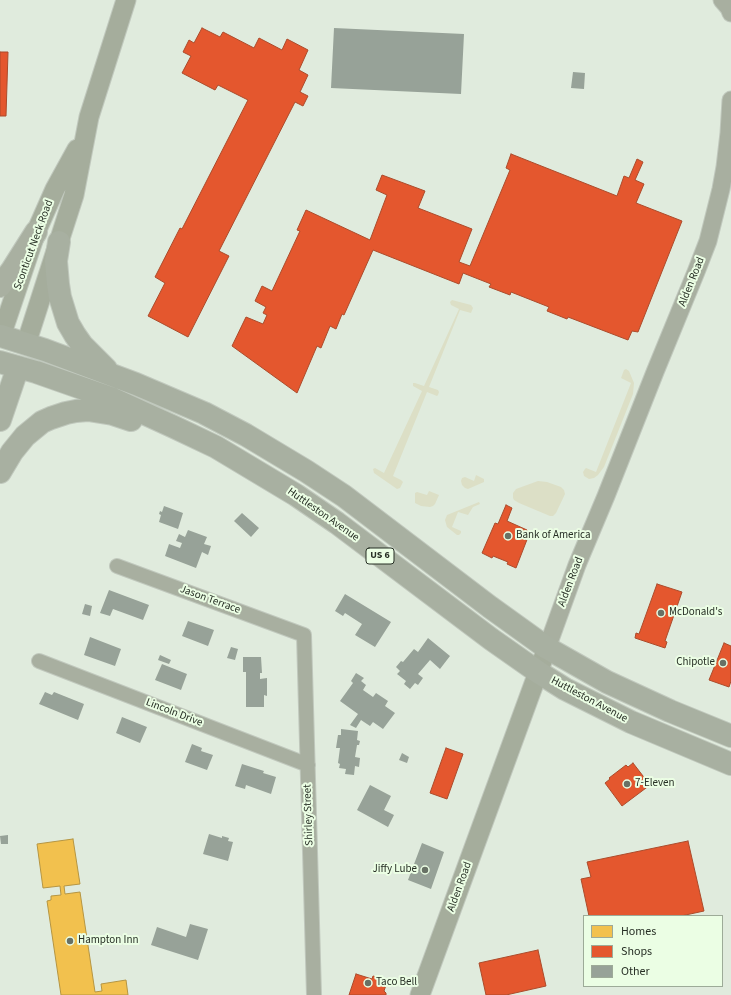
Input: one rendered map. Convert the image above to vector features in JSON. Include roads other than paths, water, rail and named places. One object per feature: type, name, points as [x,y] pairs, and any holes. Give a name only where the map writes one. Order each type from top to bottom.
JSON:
[{"type":"highway","points":[[59,242],[56,261],[58,284],[60,297],[68,323],[82,345],[112,374]]},
{"type":"highway","name":"US 6","points":[[0,337],[26,344],[112,374],[226,424],[306,471],[361,509],[490,607],[547,648],[613,685],[670,711],[731,736]]},
{"type":"highway","points":[[0,420],[9,364]]},
{"type":"highway","name":"Huttleston Avenue","points":[[9,364],[113,399],[216,447],[296,495],[337,523],[491,639],[565,689],[631,722],[731,764]]},
{"type":"highway","points":[[0,472],[18,443],[33,429],[51,418],[76,411],[94,411],[113,414],[216,447]]},
{"type":"main road","name":"Sconticut Neck Road","points":[[26,344],[74,195],[89,117],[126,0]]},
{"type":"main road","name":"Sconticut Neck Road","points":[[0,337],[36,232],[55,189],[85,136]]},
{"type":"main road","points":[[0,286],[36,232]]},
{"type":"main road","points":[[9,364],[26,344]]},
{"type":"main road","name":"Alden Road","points":[[420,995],[547,648]]},
{"type":"street","name":"Alden Road","points":[[547,648],[577,566],[708,241],[725,167],[731,100]]},
{"type":"street","name":"Jason Terrace","points":[[117,566],[304,635]]},
{"type":"street","name":"Shirley Street","points":[[304,635],[314,995]]},
{"type":"street","name":"Lincoln Drive","points":[[39,661],[308,765]]},
{"type":"place","name":"Bank of America","points":[[508,536]]},
{"type":"place","name":"McDonald's","points":[[661,613]]},
{"type":"place","name":"Chipotle","points":[[723,663]]},
{"type":"place","name":"7-Eleven","points":[[627,784]]},
{"type":"place","name":"Jiffy Lube","points":[[425,870]]},
{"type":"place","name":"Hampton Inn","points":[[70,941]]},
{"type":"place","name":"Taco Bell","points":[[368,983]]}]
